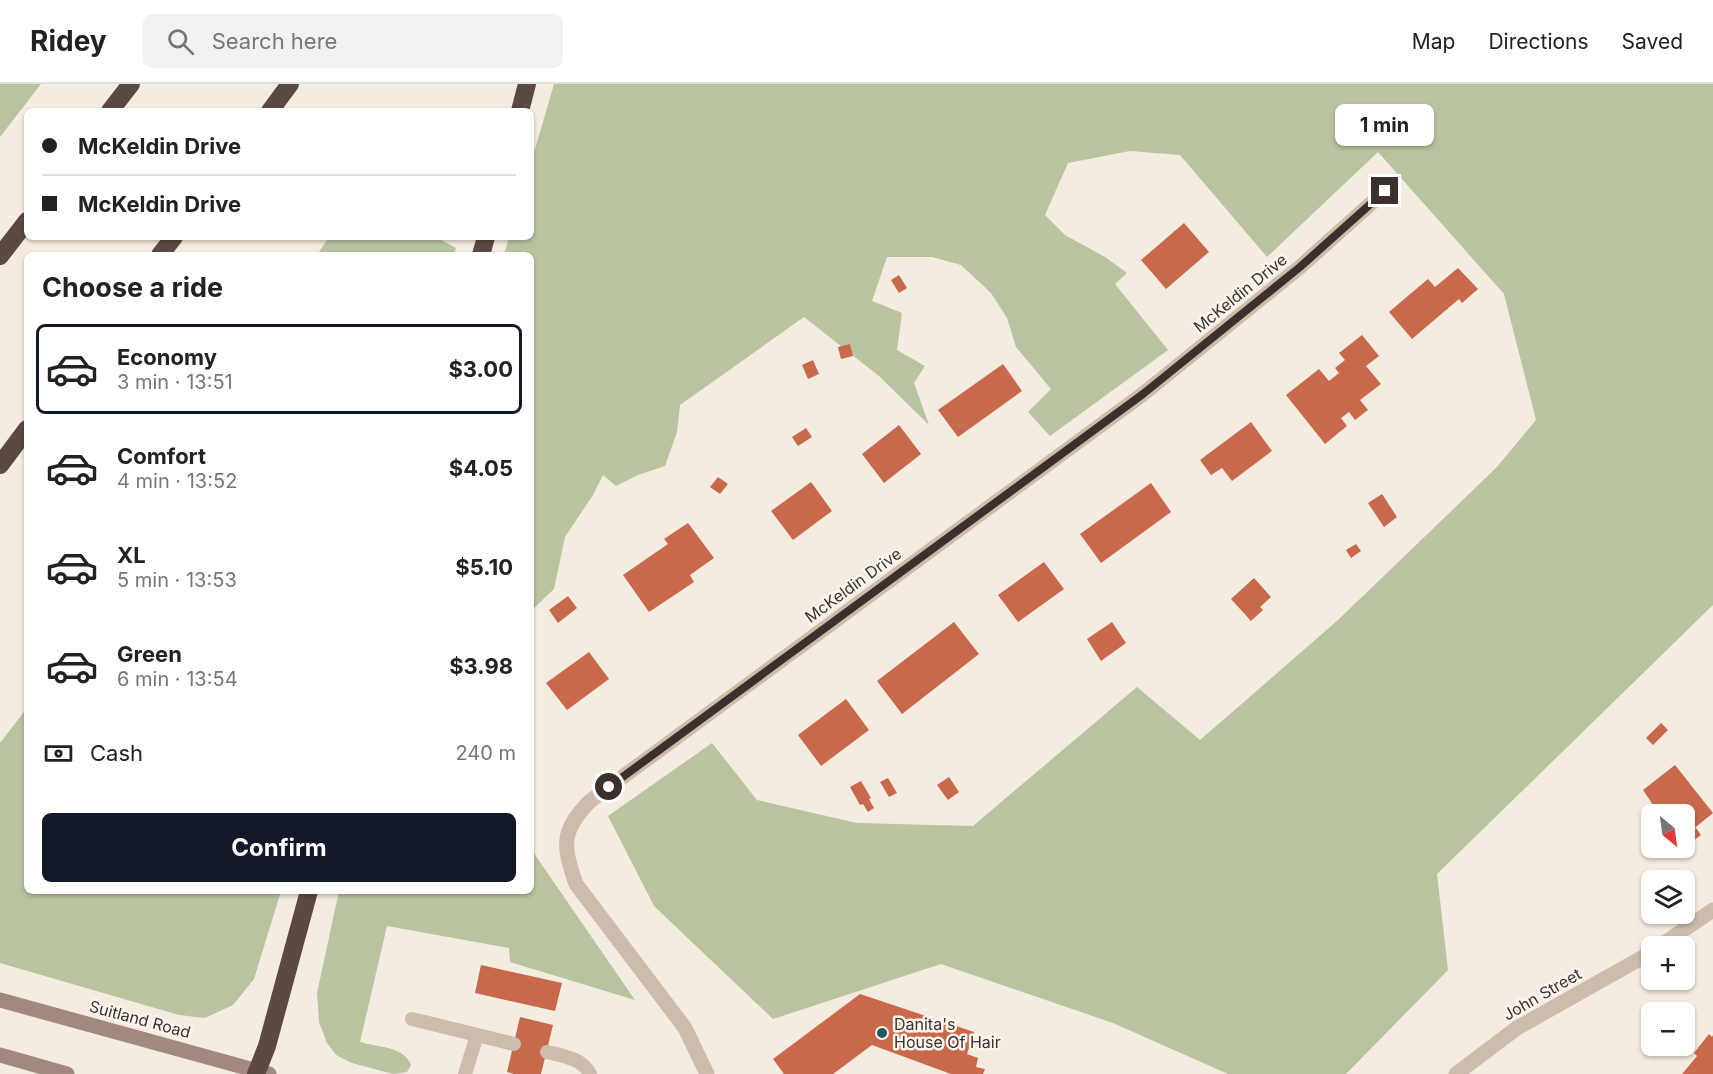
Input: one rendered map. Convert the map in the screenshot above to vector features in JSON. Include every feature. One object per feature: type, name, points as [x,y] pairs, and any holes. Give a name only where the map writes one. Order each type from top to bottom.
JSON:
[{"type":"highway","points":[[112,108],[131,84]]},
{"type":"highway","points":[[272,108],[290,84]]},
{"type":"highway","points":[[521,108],[527,84]]},
{"type":"highway","points":[[0,256],[24,225]]},
{"type":"highway","points":[[162,252],[172,240]]},
{"type":"highway","points":[[0,465],[24,433]]},
{"type":"highway","points":[[261,1073],[308,894]]},
{"type":"main road","name":"Suitland Road","points":[[0,1000],[261,1073]]},
{"type":"main road","points":[[0,1055],[67,1074]]},
{"type":"street","name":"McKeldin Drive","points":[[707,1074],[685,1028],[576,884],[567,858],[567,837],[575,817],[599,794],[1143,394],[1300,267],[1385,191]]},
{"type":"street","points":[[1675,936],[1713,910]]},
{"type":"street","name":"John Street","points":[[1456,1074],[1517,1028],[1641,958]]},
{"type":"lane","points":[[412,1019],[514,1044]]},
{"type":"lane","points":[[465,1074],[477,1035]]},
{"type":"lane","points":[[547,1052],[583,1063],[590,1074]]},
{"type":"green space","points":[[0,84],[41,84],[0,137]]},
{"type":"green space","points":[[554,84],[1713,84],[1713,605],[1437,874],[1448,970],[1346,1074],[1228,1074],[1113,1023],[941,964],[773,1019],[654,906],[608,816],[712,743],[757,800],[857,823],[973,826],[1137,687],[1200,740],[1338,620],[1496,468],[1536,420],[1504,294],[1378,152],[1267,257],[1180,155],[1130,151],[1068,163],[1045,215],[1065,235],[1105,257],[1127,273],[1115,284],[1168,350],[1050,436],[1028,412],[1051,389],[1016,347],[1007,318],[991,293],[961,265],[932,257],[887,257],[872,301],[902,313],[897,350],[925,366],[914,383],[929,425],[879,376],[804,317],[680,405],[677,432],[665,466],[638,475],[616,486],[603,475],[593,495],[565,537],[554,589],[534,608],[534,252],[505,252],[508,240],[534,240],[534,153]]},
{"type":"green space","points":[[327,240],[441,240],[456,248],[455,252],[319,252]]},
{"type":"green space","points":[[24,712],[24,894],[280,894],[254,979],[233,1005],[205,1018],[179,1015],[0,963],[0,743]]},
{"type":"green space","points":[[534,853],[635,1000],[510,962],[509,948],[387,926],[360,1042],[389,1048],[402,1054],[411,1065],[407,1072],[393,1074],[352,1063],[336,1055],[327,1043],[319,1022],[317,993],[338,894],[534,894]]},
{"type":"building","points":[[1184,223],[1209,252],[1166,289],[1141,260]]},
{"type":"building","points":[[1458,268],[1478,289],[1462,303],[1459,299],[1412,339],[1389,312],[1428,279],[1435,287]]},
{"type":"building","points":[[899,275],[907,288],[899,293],[891,280]]},
{"type":"building","points":[[1362,335],[1379,356],[1366,366],[1381,384],[1360,400],[1368,410],[1355,420],[1349,412],[1341,418],[1347,426],[1325,444],[1286,395],[1319,369],[1329,381],[1339,373],[1335,368],[1345,360],[1339,353]]},
{"type":"building","points":[[850,344],[853,356],[841,359],[838,347]]},
{"type":"building","points":[[813,360],[819,374],[808,379],[802,365]]},
{"type":"building","points":[[1003,364],[1022,391],[958,437],[938,410]]},
{"type":"building","points":[[1251,422],[1272,451],[1232,481],[1222,468],[1211,475],[1200,460]]},
{"type":"building","points":[[899,425],[921,454],[884,483],[862,454]]},
{"type":"building","points":[[806,428],[812,437],[798,446],[792,437]]},
{"type":"building","points":[[718,477],[728,484],[720,494],[710,487]]},
{"type":"building","points":[[811,482],[832,511],[793,540],[771,511]]},
{"type":"building","points":[[1151,483],[1171,512],[1101,563],[1080,534]]},
{"type":"building","points":[[1382,494],[1397,517],[1384,527],[1368,503]]},
{"type":"building","points":[[688,523],[714,558],[690,575],[694,582],[649,612],[623,575],[668,544],[664,539]]},
{"type":"building","points":[[1356,544],[1361,551],[1351,558],[1346,550]]},
{"type":"building","points":[[1044,562],[1064,589],[1018,622],[998,595]]},
{"type":"building","points":[[1254,578],[1271,597],[1260,607],[1263,610],[1251,621],[1231,599]]},
{"type":"building","points":[[568,596],[577,608],[558,623],[549,610]]},
{"type":"building","points":[[954,622],[979,654],[902,714],[877,681]]},
{"type":"building","points":[[1112,622],[1126,643],[1101,661],[1087,639]]},
{"type":"building","points":[[589,652],[609,679],[567,710],[546,683]]},
{"type":"building","points":[[846,699],[869,730],[821,766],[798,735]]},
{"type":"building","points":[[1661,723],[1668,730],[1653,745],[1646,738]]},
{"type":"building","points":[[1675,765],[1713,813],[1695,828],[1695,804],[1652,804],[1643,790]]},
{"type":"building","points":[[949,777],[959,792],[948,800],[937,785]]},
{"type":"building","points":[[888,778],[897,793],[889,797],[880,782]]},
{"type":"building","points":[[861,781],[874,808],[868,812],[863,804],[860,805],[850,787]]},
{"type":"building","points":[[1696,828],[1701,835],[1695,839],[1695,829]]},
{"type":"building","points":[[481,965],[562,983],[555,1011],[475,993]]},
{"type":"building","points":[[860,994],[974,1032],[967,1054],[978,1058],[976,1067],[985,1069],[983,1074],[951,1074],[872,1045],[833,1074],[784,1074],[773,1059]]},
{"type":"building","points":[[520,1017],[553,1025],[541,1074],[507,1072]]},
{"type":"building","points":[[1709,1034],[1712,1037],[1713,1035],[1713,1074],[1682,1074],[1697,1056],[1695,1052]]},
{"type":"place","name":"Danita's House Of Hair","points":[[882,1033]]},
{"type":"route","points":[[609,787],[1143,394],[1300,267],[1385,191]]}]
